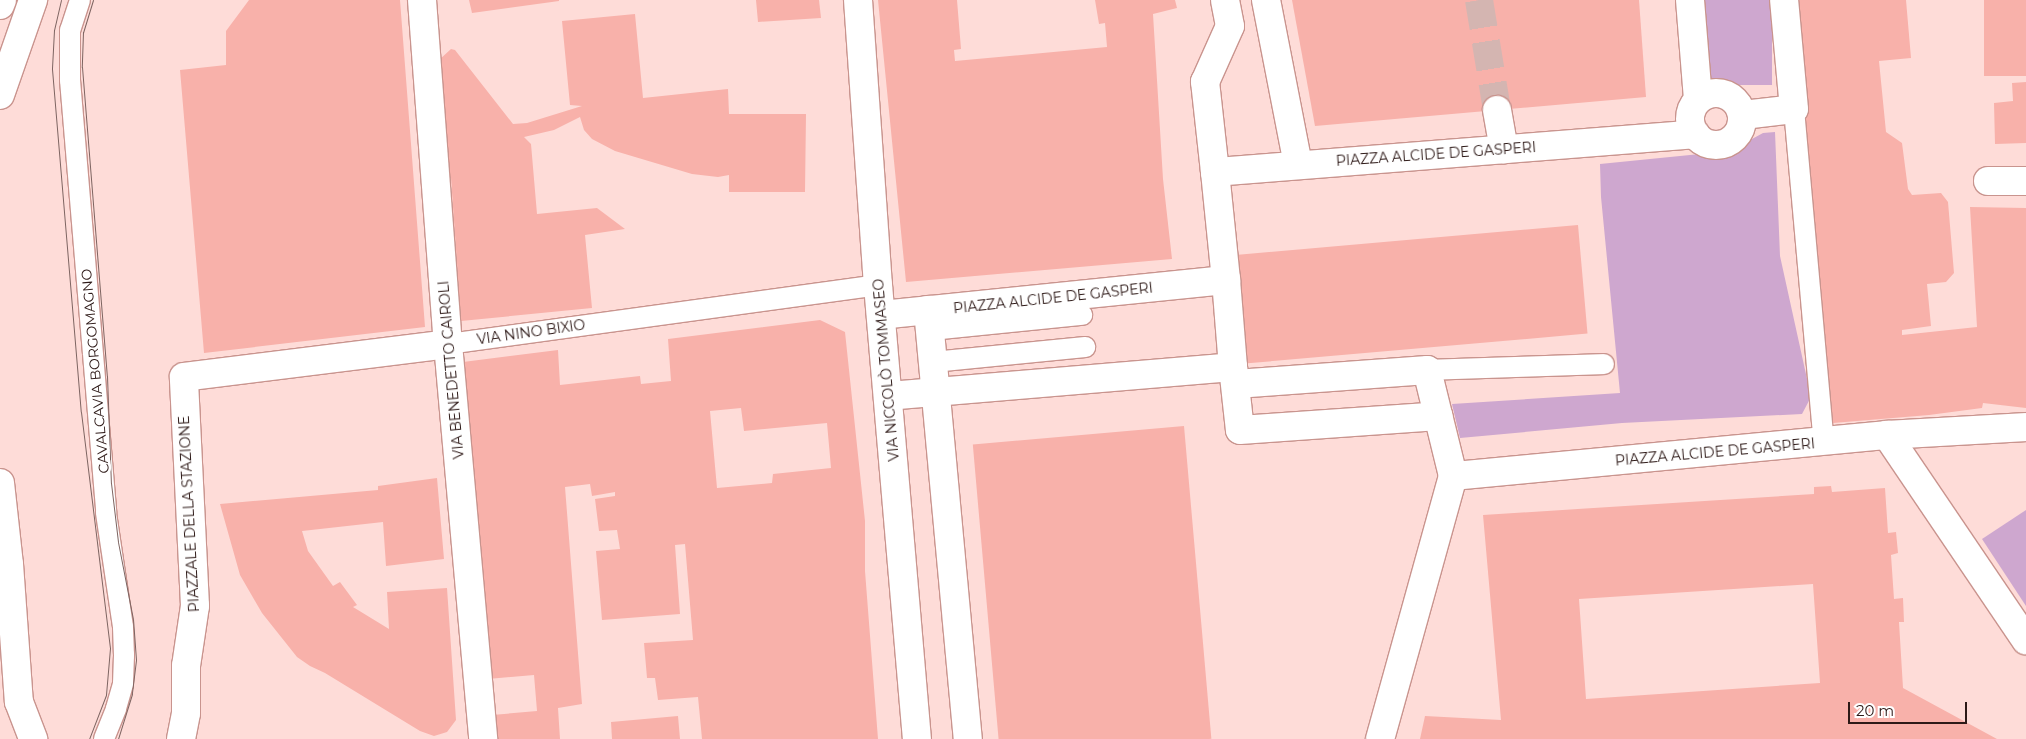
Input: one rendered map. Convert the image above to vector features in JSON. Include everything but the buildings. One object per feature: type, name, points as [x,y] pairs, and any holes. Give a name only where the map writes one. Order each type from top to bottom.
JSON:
[{"type":"street","points":[[0,5],[2,0]]},
{"type":"street","points":[[0,95],[33,0]]},
{"type":"street","name":"VIA BENEDETTO CAIROLI","points":[[422,0],[448,344],[483,739]]},
{"type":"street","name":"VIA NICCOLÒ TOMMASEO","points":[[858,0],[878,284],[917,739]]},
{"type":"street","points":[[1226,0],[1230,26],[1205,82],[1240,430],[1439,416]]},
{"type":"street","points":[[1266,0],[1298,165]]},
{"type":"street","points":[[1690,0],[1698,99],[1690,116],[1695,134],[1704,142],[1714,145],[1726,144],[1735,137],[1742,127],[1743,115],[1734,98],[1725,94],[1706,94],[1698,99]]},
{"type":"street","name":"PIAZZA ALCIDE DE GASPERI","points":[[1784,0],[1794,109]]},
{"type":"street","points":[[1743,115],[1794,109]]},
{"type":"street","points":[[1497,110],[1504,149]]},
{"type":"street","name":"PIAZZA ALCIDE DE GASPERI","points":[[1215,172],[1695,134]]},
{"type":"street","points":[[1988,181],[2026,181]]},
{"type":"street","name":"PIAZZA ALCIDE DE GASPERI","points":[[881,315],[929,320],[1226,280]]},
{"type":"street","points":[[929,320],[968,739]]},
{"type":"street","name":"VIA NINO BIXIO","points":[[184,377],[448,344]]},
{"type":"street","points":[[888,396],[1235,375],[1427,370],[1453,476],[1380,739]]},
{"type":"street","name":"PIAZZALE DELLA STAZIONE","points":[[181,739],[186,713],[186,666],[195,606],[184,377]]},
{"type":"street","points":[[1824,443],[1887,435],[2026,426]]},
{"type":"street","points":[[1887,435],[2026,640]]},
{"type":"street","name":"PIAZZA ALCIDE DE GASPERI","points":[[1453,476],[1824,443]]},
{"type":"street","points":[[0,483],[10,693],[33,739]]},
{"type":"lane","name":"CAVALCAVIA BORGOMAGNO","points":[[80,0],[70,30],[70,80],[106,513],[123,627],[124,655],[122,684],[116,709],[104,739]]},
{"type":"lane","name":"PIAZZA ALCIDE DE GASPERI","points":[[1794,109],[1824,443]]},
{"type":"lane","name":"VIA NINO BIXIO","points":[[448,344],[878,284]]},
{"type":"lane","points":[[929,320],[1082,315]]},
{"type":"lane","points":[[933,362],[1085,347]]},
{"type":"lane","points":[[1427,370],[1604,364]]},
{"type":"shaded area","points":[[1701,0],[1772,0],[1772,85],[1701,85]]},
{"type":"shaded area","points":[[1775,132],[1780,256],[1811,397],[1802,414],[1622,423],[1460,438],[1452,404],[1620,393],[1601,197],[1600,164],[1730,151],[1763,133]]},
{"type":"shaded area","points":[[2026,510],[2026,606],[1982,539]]},
{"type":"tunnel","points":[[1479,0],[1497,110]]},
{"type":"tram line","points":[[61,0],[54,30],[52,69],[81,412],[110,648],[106,695],[89,739]]},
{"type":"tram line","points":[[93,0],[83,32],[82,67],[107,376],[111,483],[118,542],[133,619],[136,660],[132,694],[118,739]]}]
